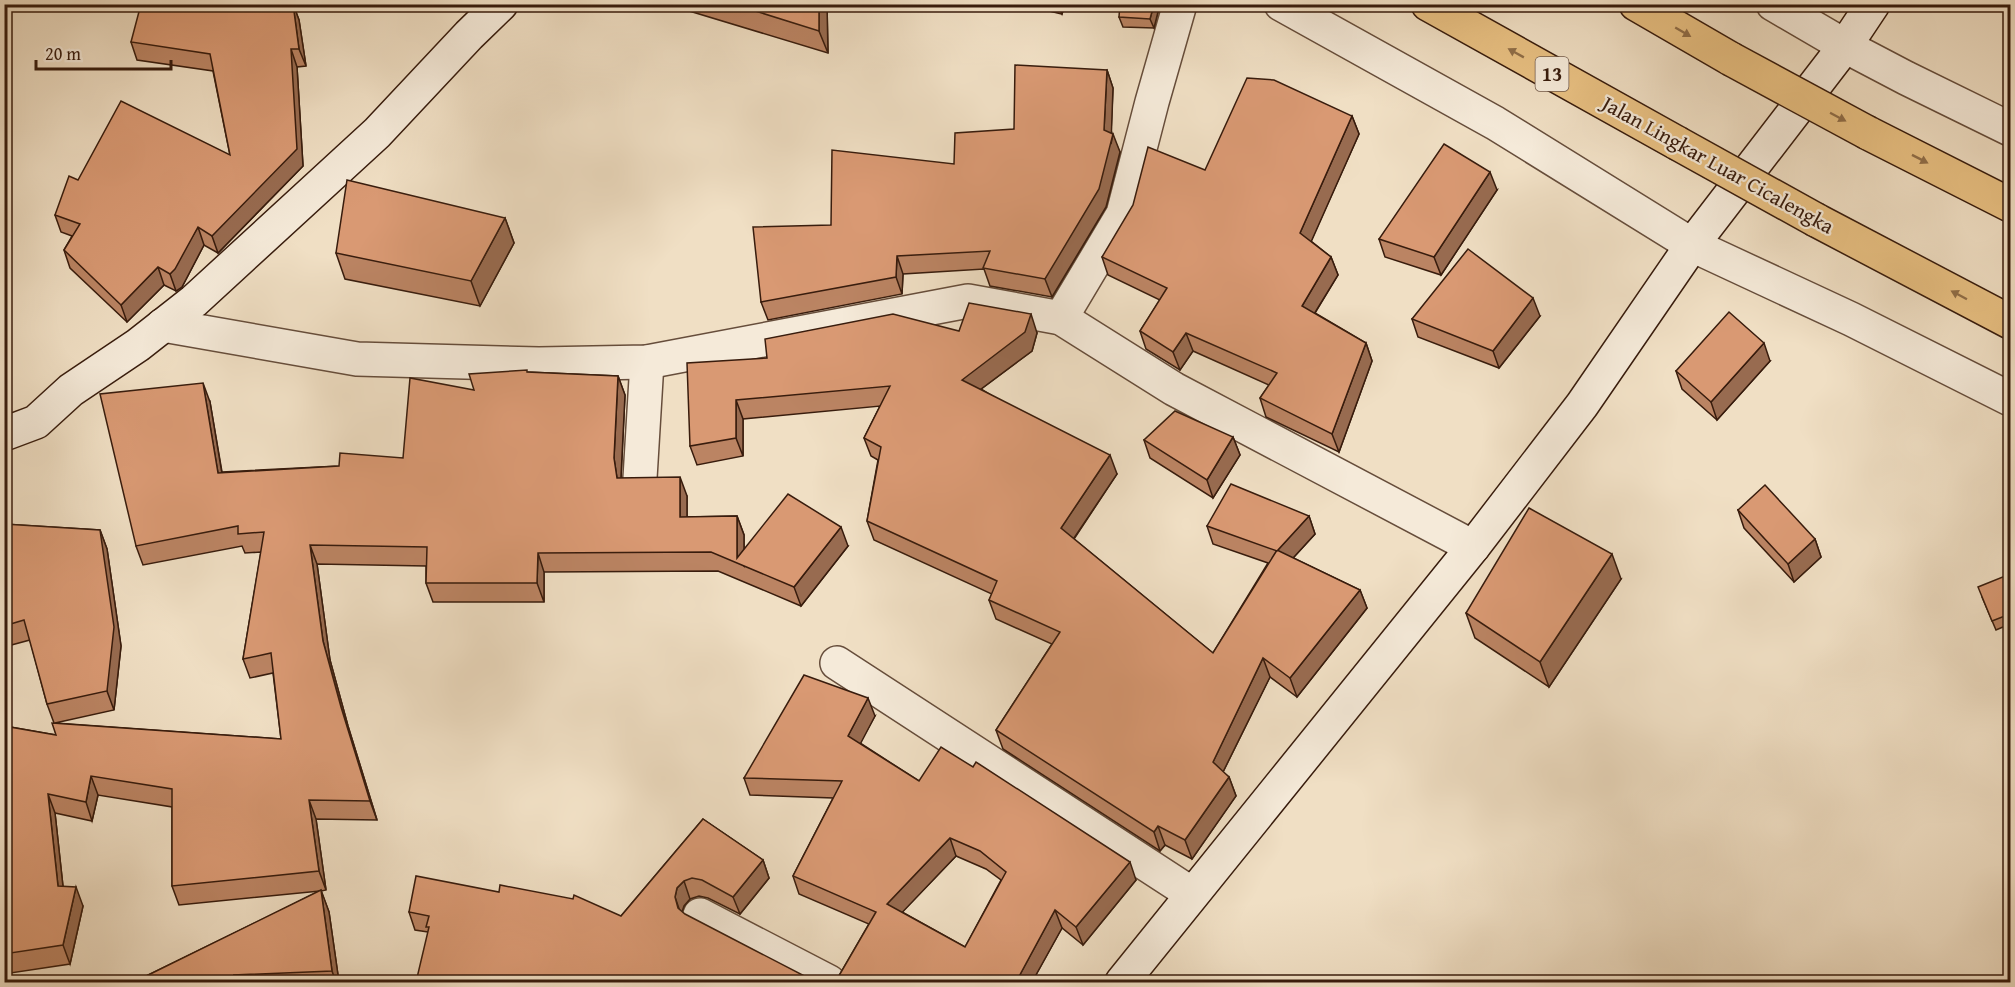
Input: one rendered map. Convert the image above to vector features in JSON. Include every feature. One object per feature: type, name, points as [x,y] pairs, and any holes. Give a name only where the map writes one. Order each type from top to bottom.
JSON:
[{"type":"highway","name":"Jalan Lingkar Luar Cicalengka","points":[[1428,4],[1816,220],[2010,322]]},
{"type":"highway","points":[[1636,4],[1731,59],[1868,133],[2010,205]]},
{"type":"street","points":[[5,432],[36,422],[71,390],[138,345],[194,301],[377,133],[501,4]]},
{"type":"street","points":[[1061,318],[1123,214],[1180,4]]},
{"type":"street","points":[[1281,4],[1495,123],[1692,245],[1851,319],[2010,399]]},
{"type":"street","points":[[1773,4],[1845,46],[2010,129]]},
{"type":"street","points":[[1122,982],[1473,547],[1582,405],[1692,245],[1845,46],[1873,4]]},
{"type":"street","points":[[163,326],[357,359],[539,364],[648,362],[968,301],[1061,318],[1174,389],[1473,547]]},
{"type":"street","points":[[640,478],[648,362]]},
{"type":"street","points":[[837,663],[1192,894]]},
{"type":"street","points":[[700,915],[829,982]]},
{"type":"building","points":[[141,4],[293,4],[299,49],[291,49],[297,149],[212,236],[198,227],[170,274],[158,267],[121,305],[64,250],[80,224],[55,215],[69,176],[78,180],[121,101],[230,155],[210,54],[131,42]]},
{"type":"building","points":[[733,4],[819,4],[819,31]]},
{"type":"building","points":[[1120,4],[1154,4],[1150,19],[1119,17]]},
{"type":"building","points":[[1015,65],[1107,70],[1104,130],[1113,134],[1099,189],[1045,279],[983,268],[990,251],[897,256],[896,277],[761,302],[753,227],[831,225],[832,150],[954,164],[955,133],[1014,129]]},
{"type":"building","points":[[1247,78],[1274,80],[1352,116],[1300,233],[1331,257],[1302,306],[1366,343],[1332,434],[1260,398],[1277,373],[1186,333],[1173,352],[1140,331],[1167,288],[1102,257],[1133,205],[1148,147],[1205,170]]},
{"type":"building","points":[[1444,144],[1490,172],[1434,257],[1379,239]]},
{"type":"building","points":[[347,180],[505,218],[471,281],[336,253]]},
{"type":"building","points":[[1468,249],[1533,298],[1493,351],[1412,319]]},
{"type":"building","points":[[969,303],[1031,314],[1025,332],[962,380],[1110,455],[1061,528],[1213,653],[1277,550],[1360,590],[1290,678],[1263,658],[1213,762],[1229,777],[1185,840],[1158,826],[1154,832],[996,730],[1060,632],[989,600],[997,581],[867,521],[881,447],[864,438],[890,386],[736,400],[736,438],[690,446],[687,363],[767,358],[765,339],[893,314],[959,331]]},
{"type":"building","points":[[1729,312],[1764,343],[1711,402],[1676,371]]},
{"type":"building","points":[[527,370],[527,372],[618,376],[614,458],[617,478],[680,477],[680,517],[737,516],[737,558],[788,494],[841,527],[794,587],[711,552],[538,553],[537,583],[426,583],[427,547],[310,545],[323,641],[370,801],[309,800],[319,871],[172,886],[172,789],[91,776],[86,802],[48,794],[58,886],[76,887],[63,945],[4,954],[4,726],[56,735],[52,723],[281,739],[271,653],[243,659],[264,532],[238,534],[238,526],[136,546],[100,394],[203,383],[218,473],[339,466],[340,453],[403,458],[410,378],[474,390],[469,374]]},
{"type":"building","points":[[1175,411],[1233,437],[1207,480],[1144,440]]},
{"type":"building","points":[[1231,484],[1309,516],[1277,551],[1207,526]]},
{"type":"building","points":[[1765,485],[1815,539],[1788,564],[1738,510]]},
{"type":"building","points":[[1529,508],[1612,554],[1540,662],[1466,613]]},
{"type":"building","points":[[4,524],[100,530],[114,627],[107,691],[47,704],[24,620],[4,626]]},
{"type":"building","points":[[2010,574],[2010,614],[1992,621],[1978,587]]},
{"type":"building","points":[[804,675],[868,698],[848,736],[919,781],[941,747],[973,767],[976,762],[1130,862],[1076,927],[1055,910],[1016,982],[824,982],[833,979],[836,981],[876,912],[793,876],[842,781],[744,778]],"holes":[[[950,838],[980,851],[1006,872],[965,947],[887,904]]]},
{"type":"building","points":[[703,819],[763,860],[733,897],[702,880],[692,878],[684,881],[677,888],[675,897],[678,908],[685,914],[814,981],[822,982],[416,982],[429,927],[426,927],[429,916],[409,912],[416,876],[499,892],[500,885],[573,899],[574,895],[621,916]]},
{"type":"building","points":[[321,890],[332,971],[234,975],[237,982],[134,982]]}]
